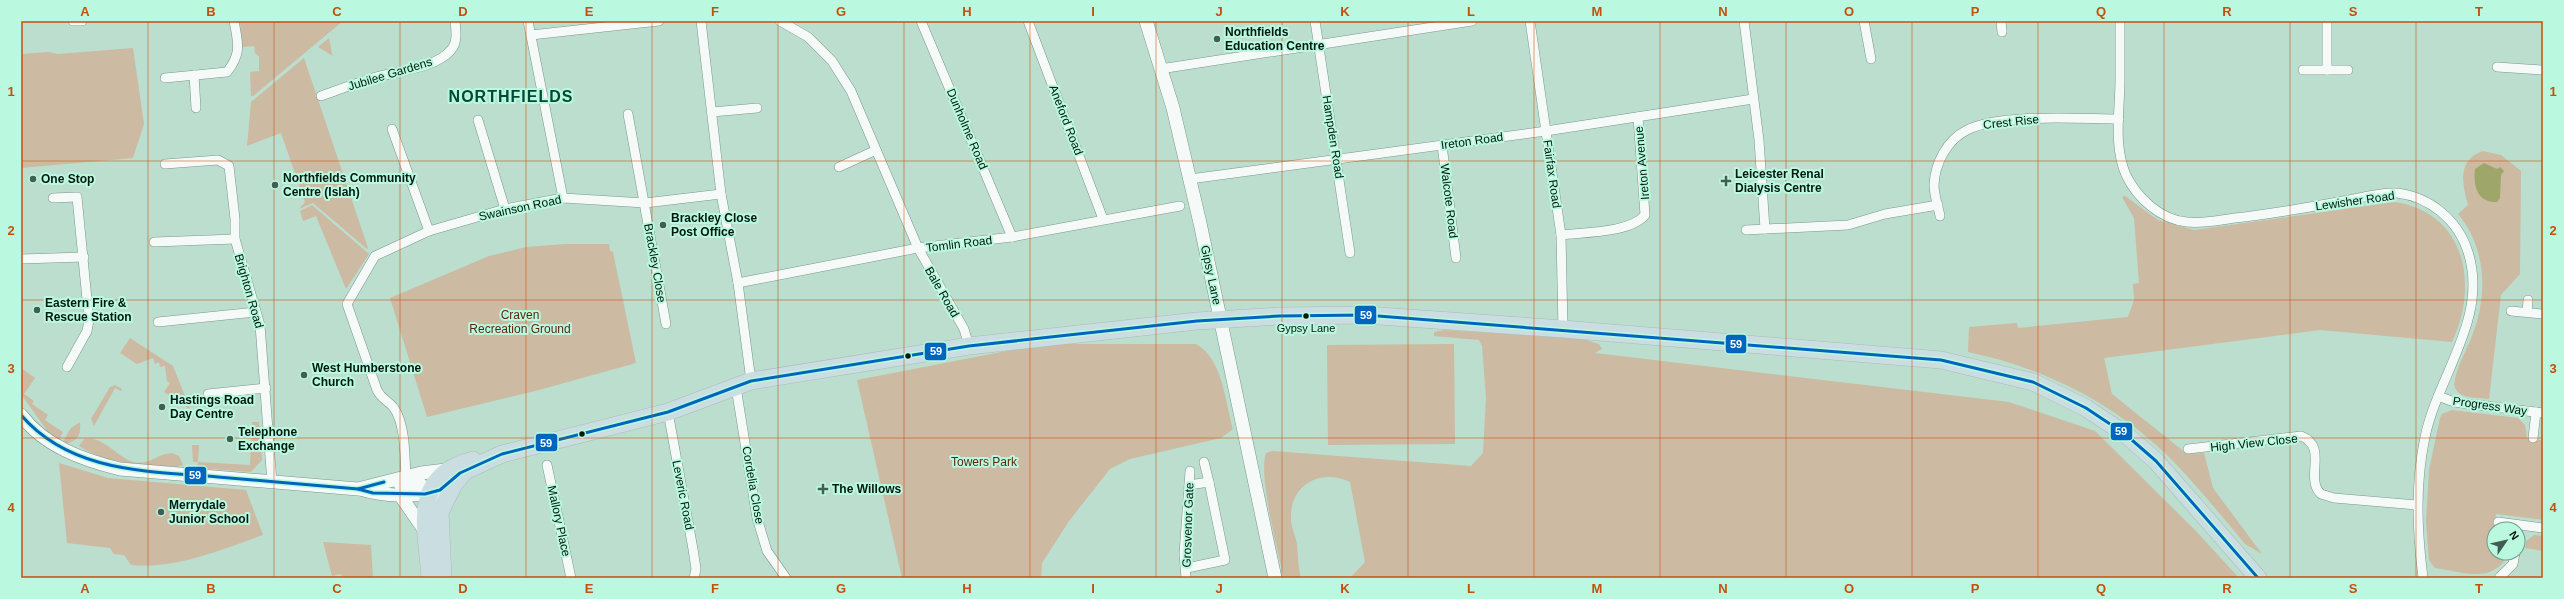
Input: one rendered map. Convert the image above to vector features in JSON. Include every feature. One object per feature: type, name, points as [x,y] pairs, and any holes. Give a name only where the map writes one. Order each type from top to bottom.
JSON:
[{"type":"highway","points":[[443,578],[435,522],[424,511],[424,494],[446,470],[471,460],[502,454],[668,412],[743,384],[969,346],[1221,320],[1279,316],[1365,315],[1563,329],[1941,360],[2033,382],[2086,408],[2125,434],[2156,461],[2258,578]]},
{"type":"highway","points":[[430,578],[435,522],[454,484],[465,471],[502,454]]},
{"type":"street","points":[[73,21],[82,21]]},
{"type":"street","points":[[165,78],[227,72],[234,63],[239,50],[234,21]]},
{"type":"street","name":"Jubilee Gardens","points":[[320,96],[373,78],[407,70],[443,57],[455,44],[457,35],[455,21]]},
{"type":"street","points":[[528,21],[563,198]]},
{"type":"street","points":[[531,35],[659,21]]},
{"type":"street","name":"Cordelia Close","points":[[700,21],[721,194],[738,283],[743,384],[757,518],[767,552],[786,578]]},
{"type":"street","name":"Bale Road","points":[[780,21],[808,37],[832,61],[850,91],[874,151],[918,248],[964,329],[969,346]]},
{"type":"street","name":"Dunholme Road","points":[[922,21],[1012,238]]},
{"type":"street","name":"Aneford Road","points":[[1028,21],[1103,219]]},
{"type":"street","name":"Gipsy Lane","points":[[1146,21],[1173,108],[1190,179],[1275,578]]},
{"type":"street","name":"Hampden Road","points":[[1315,21],[1350,253]]},
{"type":"street","points":[[1160,68],[1472,21]]},
{"type":"street","name":"Fairfax Road","points":[[1530,21],[1561,235],[1563,329]]},
{"type":"street","points":[[1744,21],[1763,173],[1765,229]]},
{"type":"street","points":[[1864,21],[1872,59]]},
{"type":"street","points":[[2001,21],[2002,32]]},
{"type":"street","name":"Lewisher Road","points":[[2120,21],[2120,156],[2130,181],[2152,207],[2168,216],[2185,222],[2276,213],[2395,193],[2414,197],[2442,212],[2462,237],[2468,252],[2473,289],[2469,322],[2438,396],[2426,435],[2417,505],[2423,578]]},
{"type":"street","points":[[2327,21],[2327,70]]},
{"type":"street","points":[[2498,67],[2543,70]]},
{"type":"street","points":[[2303,70],[2348,70]]},
{"type":"street","points":[[194,75],[196,108]]},
{"type":"street","name":"Ireton Road","points":[[1190,179],[1546,131],[1753,99]]},
{"type":"street","points":[[712,112],[757,108]]},
{"type":"street","name":"Brackley Close","points":[[628,114],[666,324]]},
{"type":"street","name":"Ireton Avenue","points":[[1561,235],[1623,227],[1638,223],[1645,215],[1638,117]]},
{"type":"street","name":"Crest Rise","points":[[1940,216],[1934,186],[1936,169],[1944,151],[1966,130],[1979,125],[2025,119],[2119,119]]},
{"type":"street","points":[[478,120],[505,209]]},
{"type":"street","points":[[392,129],[429,230]]},
{"type":"street","name":"Walcote Road","points":[[1442,145],[1456,258]]},
{"type":"street","points":[[839,167],[874,151]]},
{"type":"street","name":"Brighton Road","points":[[165,164],[218,160],[229,166],[235,219],[235,239],[260,326],[266,388],[272,483]]},
{"type":"street","name":"Swainson Road","points":[[406,480],[403,436],[394,409],[383,400],[377,390],[348,309],[349,298],[375,256],[429,230],[505,209],[563,198],[645,203],[721,194]]},
{"type":"street","points":[[53,198],[77,197],[84,257],[88,325],[67,367]]},
{"type":"street","points":[[1746,230],[1848,225],[1885,214],[1938,205]]},
{"type":"street","name":"Tomlin Road","points":[[738,283],[918,248],[1012,238],[1103,219],[1180,206]]},
{"type":"street","points":[[154,242],[235,239]]},
{"type":"street","points":[[21,259],[84,257]]},
{"type":"street","points":[[2526,312],[2528,300]]},
{"type":"street","points":[[2511,311],[2543,314]]},
{"type":"street","points":[[158,322],[256,312]]},
{"type":"street","points":[[208,394],[266,388]]},
{"type":"street","name":"Progress Way","points":[[2438,396],[2454,402],[2540,413]]},
{"type":"street","name":"Leveric Road","points":[[668,412],[693,549],[696,569],[694,578]]},
{"type":"street","points":[[2533,438],[2540,413]]},
{"type":"street","points":[[21,415],[29,426],[69,452],[93,463],[120,469],[272,483],[358,489],[373,493],[400,495],[424,494],[440,490],[465,471]]},
{"type":"street","name":"High View Close","points":[[2188,449],[2301,436],[2313,445],[2317,455],[2316,484],[2322,494],[2334,498],[2417,505]]},
{"type":"street","points":[[1186,568],[1224,560],[1204,462]]},
{"type":"street","name":"Mallory Place","points":[[547,465],[571,578]]},
{"type":"street","points":[[358,489],[406,480],[446,470]]},
{"type":"street","name":"Grosvenor Gate","points":[[1186,578],[1184,554],[1190,471]]},
{"type":"street","points":[[406,480],[419,483],[435,522]]},
{"type":"street","points":[[1189,485],[1209,482]]},
{"type":"street","points":[[400,495],[435,522]]},
{"type":"street","points":[[2526,529],[2543,528]]},
{"type":"street","points":[[2499,578],[2513,564],[2514,561]]},
{"type":"green space","points":[[240,21],[343,21],[253,96],[251,96],[250,72],[259,71],[259,57],[255,53],[254,46],[242,47]]},
{"type":"green space","points":[[329,38],[332,54],[333,56],[318,47]]},
{"type":"green space","points":[[133,48],[144,124],[133,158],[21,168],[21,54],[48,52],[58,54]]},
{"type":"green space","points":[[304,58],[368,248],[367,249],[313,203],[299,209],[305,202],[281,133],[247,146],[251,102]]},
{"type":"green space","points":[[2483,151],[2501,155],[2521,171],[2520,274],[2501,295],[2489,399],[2473,398],[2463,395],[2456,390],[2454,385],[2457,372],[2478,318],[2482,287],[2482,271],[2479,256],[2467,227],[2458,214],[2468,205],[2463,181],[2465,167],[2469,160]]},
{"type":"green space","points":[[2125,196],[2158,220],[2194,230],[2395,202],[2419,209],[2438,220],[2451,236],[2460,255],[2465,276],[2464,298],[2460,320],[2452,342],[2320,330],[2104,358],[2112,394],[2187,454],[2204,453],[2213,488],[2262,554],[2245,544],[2167,455],[2123,418],[2075,389],[2050,377],[2023,367],[1968,352],[1969,327],[2017,323],[2018,328],[2128,317],[2134,300],[2133,284],[2139,283],[2134,218],[2122,197]]},
{"type":"green space","points":[[312,205],[369,254],[346,289],[316,216],[303,221],[300,211]]},
{"type":"green space","name":"Craven Recreation Ground","points":[[565,244],[609,244],[610,251],[613,252],[636,363],[539,390],[427,417],[390,298],[489,256],[526,247]]},
{"type":"green space","points":[[1445,330],[1583,339],[1599,344],[1602,349],[1595,353],[2009,402],[2095,431],[2195,530],[2239,578],[1350,578],[1365,562],[1350,482],[1339,478],[1328,477],[1308,483],[1295,497],[1292,508],[1291,523],[1297,544],[1301,578],[1284,578],[1267,495],[1264,464],[1266,453],[1273,451],[1471,466],[1483,453],[1486,398],[1482,346],[1479,340],[1434,336],[1434,332]]},
{"type":"green space","points":[[130,338],[173,366],[190,409],[164,392],[170,383],[167,381],[165,366],[160,367],[159,362],[155,364],[153,358],[137,364],[120,353]]},
{"type":"green space","name":"Towers Park","points":[[1042,344],[1196,344],[1205,351],[1217,370],[1222,382],[1233,429],[1221,438],[1130,459],[1110,469],[1069,521],[1042,563],[1041,578],[902,578],[857,380]]},
{"type":"green space","points":[[1454,344],[1455,444],[1328,445],[1327,345]]},
{"type":"green space","points":[[21,368],[35,378],[24,394],[34,401],[32,404],[48,415],[45,420],[63,432],[59,440],[48,432],[21,394]]},
{"type":"green space","points":[[115,385],[122,389],[121,391],[115,388],[94,426],[91,419],[110,387]]},
{"type":"green space","points":[[2452,410],[2518,418],[2525,425],[2527,438],[2541,440],[2543,432],[2543,520],[2496,514],[2495,521],[2486,521],[2486,561],[2504,561],[2495,570],[2487,573],[2469,574],[2435,568],[2429,560],[2426,521],[2429,470],[2442,414]]},
{"type":"green space","points":[[80,422],[80,430],[76,439],[66,444],[63,442],[71,428]]},
{"type":"green space","points":[[252,422],[259,422],[262,460],[251,472],[197,468],[198,462],[250,465]]},
{"type":"green space","points":[[90,438],[102,442],[123,457],[135,462],[146,462],[172,453],[179,456],[183,465],[177,467],[139,464],[102,457],[79,446],[84,439]]},
{"type":"green space","points":[[192,445],[199,445],[198,462],[193,462]]},
{"type":"green space","name":"Merrydale Junior School","points":[[59,463],[108,478],[246,490],[263,535],[198,557],[165,564],[148,565],[131,565],[124,555],[114,554],[110,548],[67,543]]},
{"type":"green space","points":[[2534,535],[2543,536],[2543,551],[2526,548],[2526,541]]},
{"type":"green space","points":[[323,542],[371,545],[373,578],[344,578],[340,574],[332,576]]},
{"type":"shaded area","points":[[2484,163],[2497,169],[2500,167],[2504,171],[2501,175],[2500,198],[2497,202],[2485,200],[2478,192],[2476,187],[2475,169]]},
{"type":"transit line","name":"59","points":[[358,489],[373,493],[425,494],[440,490],[460,473],[502,454],[668,412],[751,381],[969,346],[1197,321],[1279,316],[1365,315],[1941,360],[2033,382],[2086,408],[2125,434],[2156,461],[2258,578]]},
{"type":"transit line","name":"59","points":[[21,415],[41,434],[63,448],[87,459],[112,466],[165,473],[358,489],[384,482]]},
{"type":"place","name":"Northfields Education Centre","points":[[1217,39]]},
{"type":"place","name":"One Stop","points":[[33,179]]},
{"type":"place","name":"Leicester Renal Dialysis Centre","points":[[1726,181]]},
{"type":"place","name":"Northfields Community Centre (Islah)","points":[[275,185]]},
{"type":"place","name":"Brackley Close Post Office","points":[[663,225]]},
{"type":"place","name":"Eastern Fire & Rescue Station","points":[[37,310]]},
{"type":"place","name":"Gypsy Lane","points":[[1306,316]]},
{"type":"place","name":"West Humberstone Church","points":[[304,375]]},
{"type":"place","name":"Hastings Road Day Centre","points":[[162,407]]},
{"type":"place","name":"Telephone Exchange","points":[[230,439]]},
{"type":"place","name":"The Willows","points":[[823,489]]},
{"type":"place","name":"Merrydale Junior School","points":[[161,512]]},
{"type":"district","name":"NORTHFIELDS","points":[[511,96]]}]
